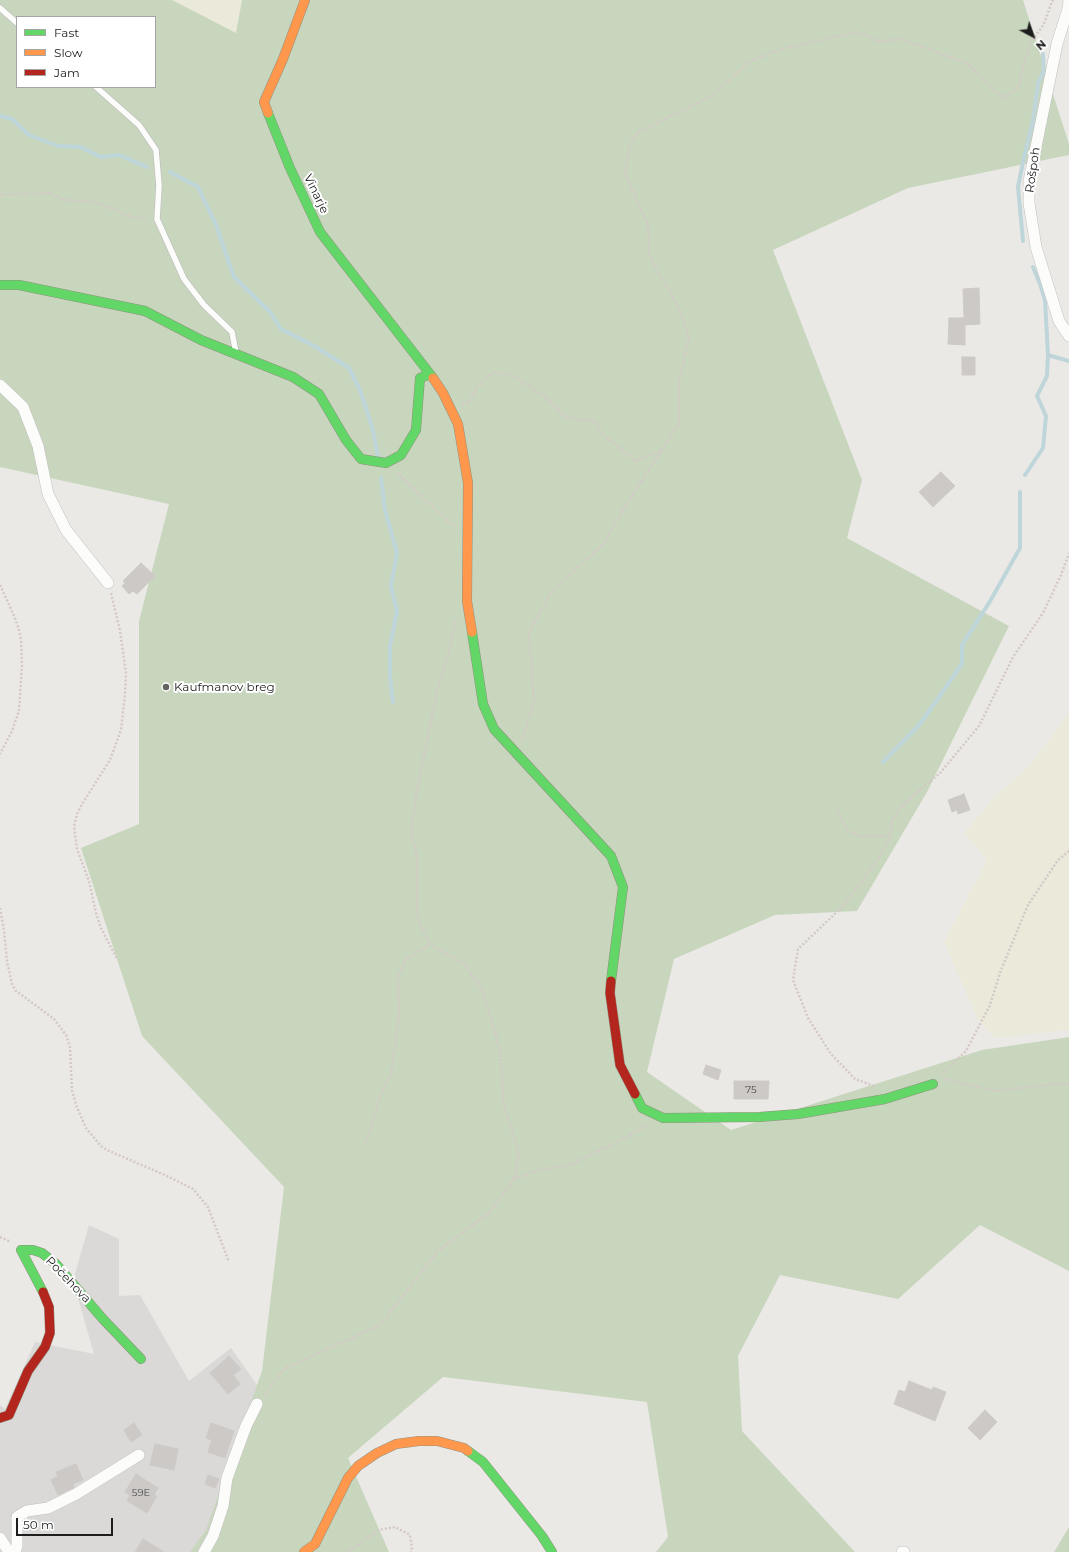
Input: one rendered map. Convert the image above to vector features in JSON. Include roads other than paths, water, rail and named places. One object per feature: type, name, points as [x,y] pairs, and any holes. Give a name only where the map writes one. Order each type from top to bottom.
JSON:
[{"type":"street","name":"Vinarje","points":[[304,0],[283,59],[264,102],[290,168],[320,232],[443,392],[458,424],[468,483],[467,601],[483,704],[494,729],[612,856],[623,887],[610,993],[620,1065],[642,1108],[663,1118],[759,1117],[798,1114],[885,1099],[936,1081]]},
{"type":"street","name":"Rošpoh","points":[[1069,0],[1068,9],[1057,44],[1029,181],[1029,203],[1036,247],[1059,321],[1069,336]]},
{"type":"street","points":[[0,285],[19,285],[145,311],[201,340],[293,377],[319,394],[346,440],[361,459],[386,463],[401,455],[416,430],[420,378],[430,374]]},
{"type":"street","points":[[0,385],[23,407],[38,446],[48,494],[66,530],[108,583]]},
{"type":"street","name":"Počehova","points":[[0,1418],[9,1414],[28,1371],[45,1347],[50,1333],[50,1313],[47,1302],[21,1250],[33,1250],[42,1253],[56,1264],[102,1318],[141,1359]]},
{"type":"street","points":[[204,1552],[216,1528],[223,1506],[227,1478],[246,1426],[257,1404]]},
{"type":"street","points":[[304,1552],[315,1544],[348,1478],[358,1466],[377,1453],[396,1444],[419,1441],[437,1441],[464,1448],[483,1462],[542,1536],[552,1552]]},
{"type":"street","points":[[15,1552],[17,1546],[17,1517],[27,1511],[48,1508],[76,1494],[139,1455]]},
{"type":"street","points":[[0,1538],[9,1552]]},
{"type":"lane","points":[[0,8],[16,22]]},
{"type":"lane","points":[[97,88],[139,125],[156,150],[159,186],[157,219],[184,279],[204,305],[232,332],[237,355]]},
{"type":"waterway","points":[[1023,241],[1018,187],[1033,121],[1038,83],[1044,71],[1043,54]]},
{"type":"waterway","points":[[0,116],[12,119],[29,135],[58,146],[80,147],[101,157],[119,155],[147,167]]},
{"type":"waterway","points":[[170,172],[198,187],[216,225],[234,277],[270,312],[281,329],[316,347],[349,368],[360,390],[373,430],[378,457]]},
{"type":"waterway","points":[[1025,475],[1043,448],[1046,416],[1037,396],[1047,376],[1048,355],[1045,300],[1033,267]]},
{"type":"waterway","points":[[1048,355],[1069,361]]},
{"type":"waterway","points":[[381,478],[385,510],[397,553],[391,586],[397,611],[390,646],[390,676],[393,702]]},
{"type":"waterway","points":[[883,762],[920,724],[962,664],[962,645],[989,603],[1020,548],[1020,492]]},
{"type":"place","name":"Kaufmanov breg","points":[[166,687]]}]
